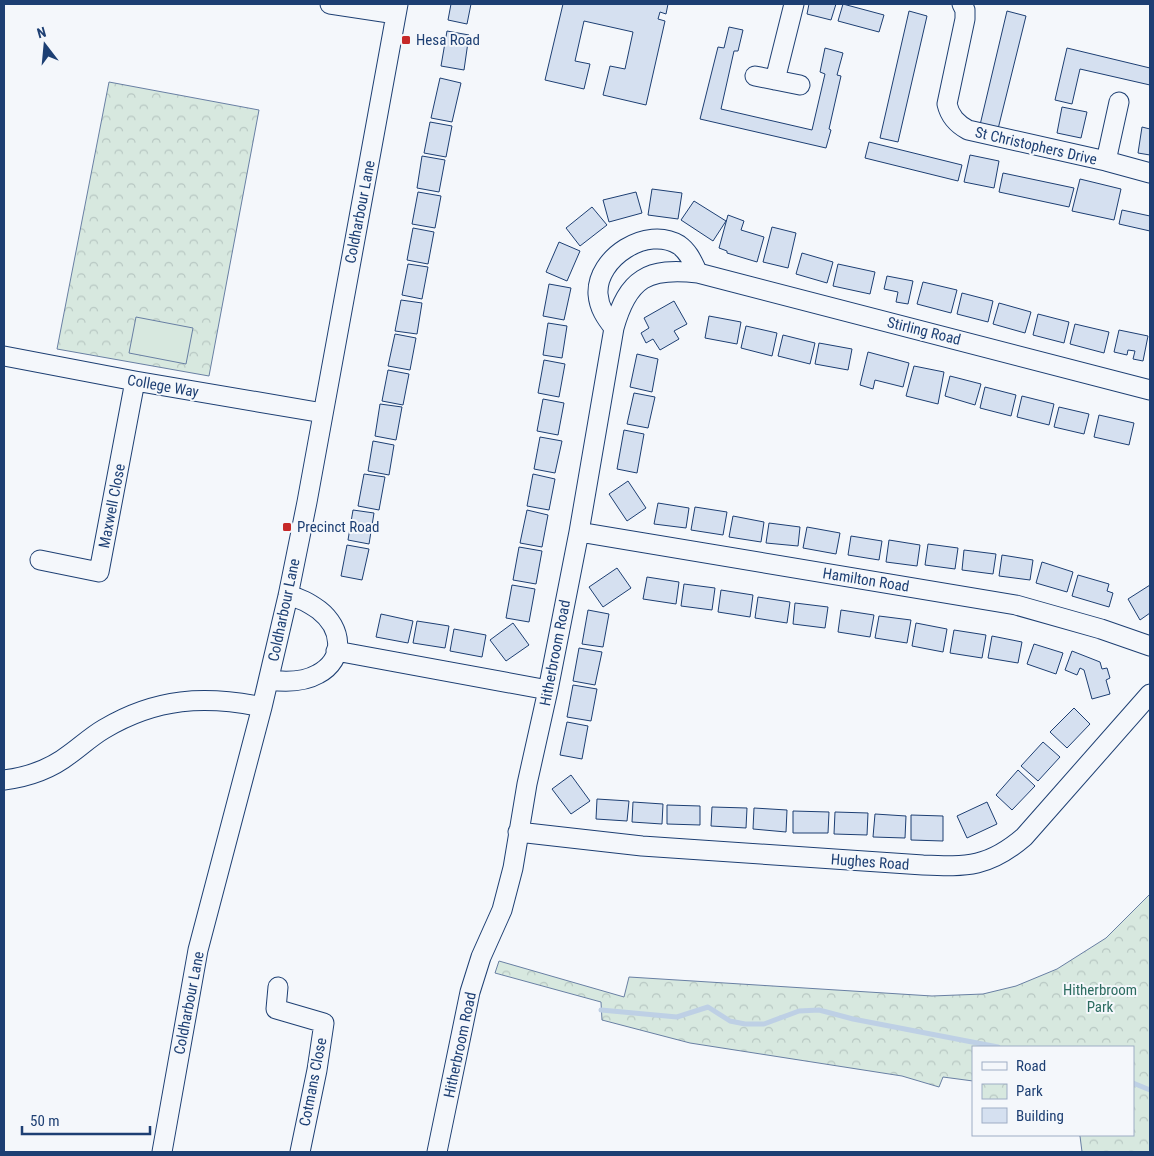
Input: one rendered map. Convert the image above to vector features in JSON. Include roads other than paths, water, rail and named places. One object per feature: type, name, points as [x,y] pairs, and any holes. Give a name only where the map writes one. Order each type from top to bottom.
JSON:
[{"type":"street","points":[[330,4],[397,9]]},
{"type":"street","points":[[775,80],[794,4]]},
{"type":"street","name":"St Christophers Drive","points":[[962,4],[965,10],[965,19],[947,104],[948,111],[956,123],[968,130],[1150,173]]},
{"type":"street","name":"Coldharbour Lane","points":[[162,1152],[198,950],[269,680],[288,596],[397,9]]},
{"type":"street","points":[[755,76],[800,85]]},
{"type":"street","points":[[1106,162],[1119,102]]},
{"type":"street","points":[[614,328],[601,309],[598,294],[599,286],[604,270],[625,250],[641,241],[662,239],[673,242],[687,252],[698,273]]},
{"type":"street","name":"Stirling Road","points":[[614,328],[624,298],[635,284],[659,273],[675,271],[698,273],[1150,390]]},
{"type":"street","name":"Hitherbroom Road","points":[[437,1152],[470,992],[481,957],[502,910],[514,868],[518,832],[548,690],[614,328]]},
{"type":"street","name":"College Way","points":[[4,356],[323,414]]},
{"type":"street","name":"Maxwell Close","points":[[40,560],[100,572],[135,381]]},
{"type":"street","name":"Hamilton Road","points":[[578,532],[1016,605],[1101,629],[1150,646]]},
{"type":"street","points":[[269,680],[291,681],[317,675],[331,663],[336,651],[337,633],[328,619],[306,601],[288,596]]},
{"type":"street","points":[[336,651],[548,690]]},
{"type":"street","name":"Hughes Road","points":[[518,832],[642,846],[905,864],[962,866],[984,862],[1001,855],[1024,837],[1150,694]]},
{"type":"street","points":[[4,780],[49,768],[103,729],[120,720],[166,705],[182,701],[217,700],[262,706]]},
{"type":"street","name":"Cotmans Close","points":[[278,987],[276,1009],[324,1023],[317,1070],[300,1152]]},
{"type":"waterway","points":[[601,1010],[677,1017],[708,1007],[730,1021],[745,1024],[764,1024],[799,1011],[819,1010],[853,1019],[993,1046]]},
{"type":"waterway","points":[[1134,1083],[1150,1090]]},
{"type":"place","name":"Hesa Road","points":[[406,40]]},
{"type":"place","name":"Precinct Road","points":[[287,527]]},
{"type":"park label","name":"Hitherbroom Park","points":[[1100,998]]}]
